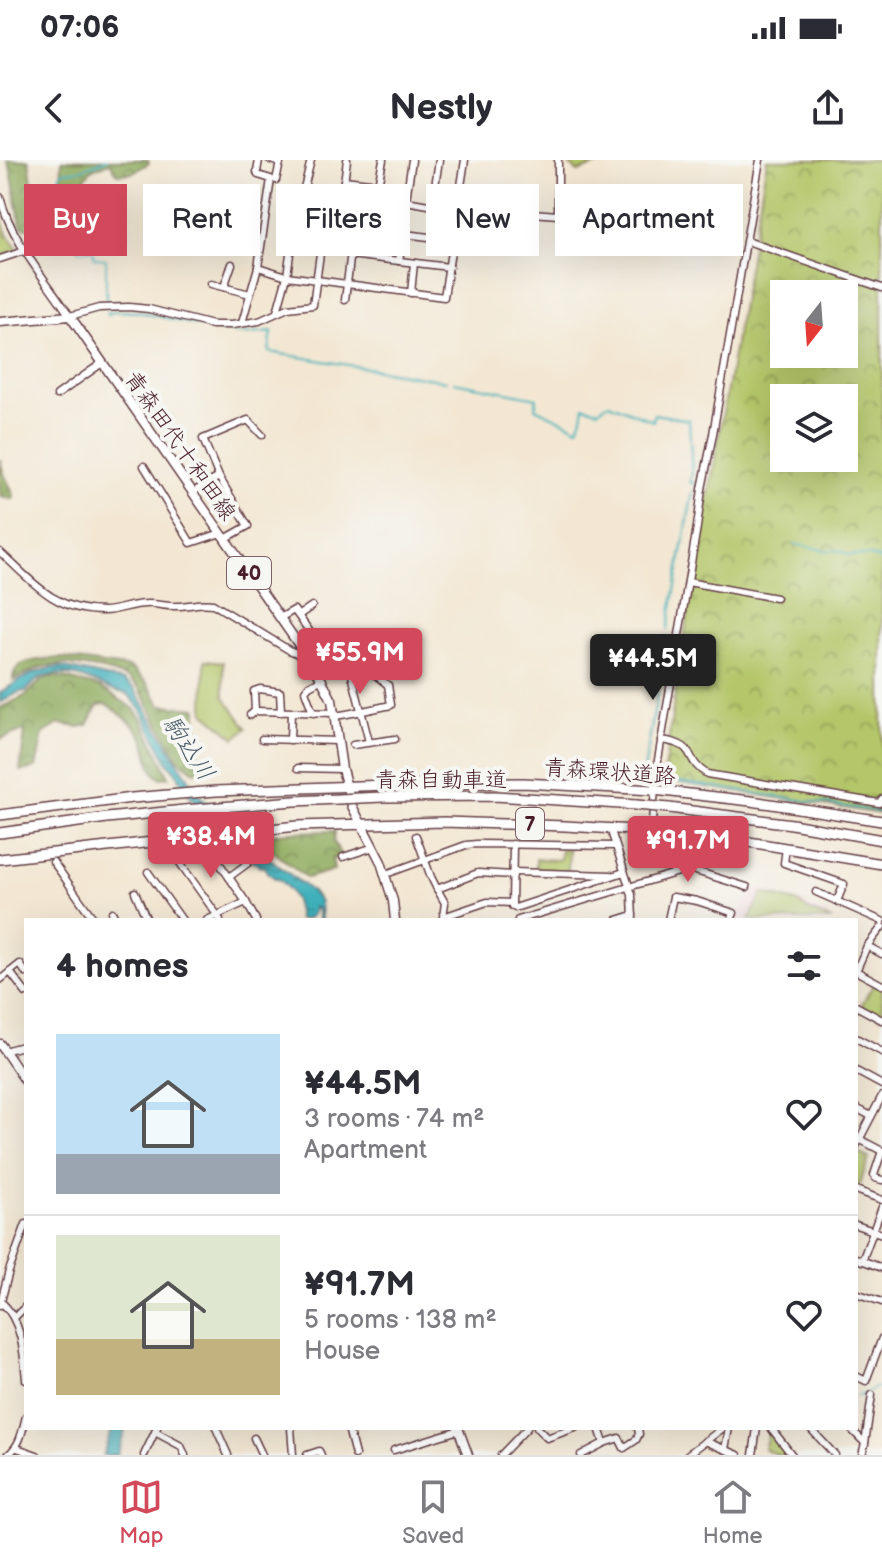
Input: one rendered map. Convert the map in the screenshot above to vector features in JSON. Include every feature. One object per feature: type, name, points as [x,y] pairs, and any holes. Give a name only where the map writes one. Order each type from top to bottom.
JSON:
[{"type":"highway","name":"青森環状道路","points":[[0,815],[178,794],[416,784],[523,783],[654,790],[882,821]]},
{"type":"highway","name":"青森自動車道","points":[[0,833],[107,818],[278,802],[466,796],[524,797],[669,808],[792,824],[882,840]]},
{"type":"highway","name":"7","points":[[0,859],[274,828],[444,822],[651,831],[749,842],[882,864]]},
{"type":"main road","points":[[0,322],[70,316]]},
{"type":"main road","name":"青森田代十和田線","points":[[70,316],[329,691],[346,788],[360,824],[386,874],[395,918]]},
{"type":"main road","points":[[2,1047],[24,1079]]},
{"type":"main road","points":[[459,1430],[468,1455]]},
{"type":"street","points":[[239,326],[258,267],[271,179],[258,175],[259,160]]},
{"type":"street","points":[[270,160],[280,161],[276,180]]},
{"type":"street","points":[[277,312],[287,276],[294,224],[309,225],[322,199],[321,195],[304,189],[311,160]]},
{"type":"street","points":[[344,184],[347,160]]},
{"type":"street","points":[[378,184],[383,160]]},
{"type":"street","points":[[408,184],[412,160]]},
{"type":"street","points":[[435,184],[439,160]]},
{"type":"street","points":[[462,184],[465,160]]},
{"type":"street","points":[[539,214],[558,215],[558,160]]},
{"type":"street","points":[[651,831],[661,740],[760,160]]},
{"type":"street","points":[[344,180],[370,183]]},
{"type":"street","points":[[0,197],[9,226],[24,251],[0,259]]},
{"type":"street","points":[[747,241],[882,288]]},
{"type":"street","points":[[28,256],[70,316],[99,308],[129,307],[202,323],[239,326],[277,312],[313,305],[320,256]]},
{"type":"street","points":[[345,300],[350,256]]},
{"type":"street","points":[[358,256],[449,267]]},
{"type":"street","points":[[399,261],[400,256]]},
{"type":"street","points":[[258,267],[316,281],[444,297],[451,256]]},
{"type":"street","points":[[411,293],[414,263]]},
{"type":"street","points":[[224,287],[232,264]]},
{"type":"street","points":[[211,284],[250,294]]},
{"type":"street","points":[[57,395],[102,363]]},
{"type":"street","points":[[144,466],[191,543],[223,536],[248,526],[219,477],[203,439],[248,420],[262,435]]},
{"type":"street","points":[[193,492],[219,477]]},
{"type":"street","points":[[0,552],[41,592],[64,603],[88,610],[107,611],[147,603],[176,606],[200,602],[213,604],[289,650],[307,657]]},
{"type":"street","points":[[688,582],[776,598]]},
{"type":"street","points":[[299,615],[312,606]]},
{"type":"street","points":[[280,618],[292,610],[299,615],[318,643]]},
{"type":"street","points":[[281,712],[280,692],[254,691],[252,713],[335,715],[391,705],[388,685],[339,651]]},
{"type":"street","points":[[358,665],[352,677],[369,742]]},
{"type":"street","points":[[313,713],[305,691],[322,679]]},
{"type":"street","points":[[290,740],[291,713]]},
{"type":"street","points":[[262,739],[338,741]]},
{"type":"street","points":[[353,745],[395,739]]},
{"type":"street","points":[[661,740],[681,744],[688,749],[693,762],[707,774],[879,803],[882,799]]},
{"type":"street","points":[[298,768],[342,769]]},
{"type":"street","points":[[610,828],[634,903],[633,918]]},
{"type":"street","points":[[416,836],[445,903],[443,917],[487,902],[513,906],[624,872]]},
{"type":"street","points":[[513,844],[513,906],[521,918]]},
{"type":"street","points":[[246,902],[219,917],[175,856],[187,847],[207,845],[246,902],[255,918]]},
{"type":"street","points":[[386,874],[466,845],[615,846]]},
{"type":"street","points":[[343,857],[374,847]]},
{"type":"street","points":[[786,848],[784,863],[844,884],[837,901]]},
{"type":"street","points":[[53,862],[93,918]]},
{"type":"street","points":[[229,877],[248,863]]},
{"type":"street","points":[[525,918],[689,869],[747,887]]},
{"type":"street","points":[[148,872],[181,918]]},
{"type":"street","points":[[437,889],[478,873],[615,875]]},
{"type":"street","points":[[135,892],[146,918]]},
{"type":"street","points":[[816,892],[882,921]]},
{"type":"street","points":[[668,918],[673,897],[734,913],[732,918]]},
{"type":"street","points":[[112,912],[115,918]]},
{"type":"street","points":[[858,966],[867,946],[882,927]]},
{"type":"street","points":[[867,946],[882,954]]},
{"type":"street","points":[[0,980],[20,964],[24,970]]},
{"type":"street","points":[[10,972],[24,990]]},
{"type":"street","points":[[858,972],[882,985]]},
{"type":"street","points":[[858,1007],[882,1020]]},
{"type":"street","points":[[858,1039],[882,1052]]},
{"type":"street","points":[[2,1047],[24,1045]]},
{"type":"street","points":[[858,1072],[882,1085]]},
{"type":"street","points":[[858,1140],[882,1096]]},
{"type":"street","points":[[858,1109],[882,1118]]},
{"type":"street","points":[[858,1142],[882,1151],[874,1175],[882,1180]]},
{"type":"street","points":[[858,1191],[882,1200]]},
{"type":"street","points":[[882,1207],[859,1259],[882,1268]]},
{"type":"street","points":[[858,1226],[882,1234]]},
{"type":"street","points":[[24,1230],[0,1303],[14,1318],[24,1363]]},
{"type":"street","points":[[858,1294],[882,1302]]},
{"type":"street","points":[[14,1318],[24,1308]]},
{"type":"street","points":[[858,1377],[866,1381],[882,1338]]},
{"type":"street","points":[[862,1455],[872,1395]]},
{"type":"street","points":[[8,1455],[17,1448],[24,1426]]},
{"type":"street","points":[[144,1455],[156,1430],[181,1446],[185,1455]]},
{"type":"street","points":[[217,1430],[228,1455]]},
{"type":"street","points":[[291,1430],[293,1455]]},
{"type":"street","points":[[349,1430],[355,1455]]},
{"type":"street","points":[[431,1430],[433,1439]]},
{"type":"street","points":[[394,1450],[456,1430]]},
{"type":"street","points":[[501,1455],[525,1430]]},
{"type":"street","points":[[539,1430],[547,1438],[569,1430]]},
{"type":"street","points":[[600,1430],[604,1443]]},
{"type":"street","points":[[581,1455],[619,1438],[624,1448],[636,1440],[638,1430]]},
{"type":"street","points":[[687,1455],[720,1430]]},
{"type":"street","points":[[725,1449],[729,1430]]},
{"type":"street","points":[[753,1455],[757,1430]]},
{"type":"street","points":[[775,1430],[792,1455]]},
{"type":"street","points":[[812,1430],[835,1455]]},
{"type":"street","points":[[852,1430],[865,1443]]},
{"type":"street","points":[[254,1438],[262,1455]]},
{"type":"street","points":[[705,1441],[738,1455]]},
{"type":"street","points":[[17,1448],[37,1455]]},
{"type":"street","points":[[307,1455],[319,1451],[321,1455]]},
{"type":"shaded area","points":[[751,887],[797,901],[832,918],[736,918]]},
{"type":"green space","points":[[7,160],[29,160],[32,184],[24,184],[24,227],[21,226]]},
{"type":"green space","points":[[62,160],[148,160],[149,163],[132,173],[117,174],[111,163],[93,169],[82,184],[61,183]]},
{"type":"green space","points":[[564,160],[611,160],[578,172]]},
{"type":"green space","points":[[767,160],[882,160],[882,814],[681,783],[668,779],[664,772],[680,660]]},
{"type":"green space","points":[[0,214],[7,234],[18,250],[0,257]]},
{"type":"green space","points":[[0,459],[14,495],[13,499],[0,497]]},
{"type":"green space","points":[[63,658],[131,668],[147,683],[161,705],[197,708],[196,742],[200,769],[196,772],[178,759],[139,687],[128,678],[104,670],[65,664],[41,667],[13,680],[14,673],[24,663]]},
{"type":"green space","points":[[205,660],[223,662],[224,696],[247,728],[235,738],[204,712]]},
{"type":"green space","points":[[55,676],[100,687],[133,708],[142,719],[169,777],[160,778],[156,774],[140,733],[106,704],[98,705],[88,725],[59,724],[43,734],[36,768],[20,771],[25,731],[0,739],[0,708],[25,696],[42,680]]},
{"type":"green space","points":[[335,831],[334,842],[341,856],[332,859],[334,870],[307,878],[255,837],[286,832]]},
{"type":"green space","points":[[561,848],[569,849],[568,871],[536,869],[536,859],[560,860]]},
{"type":"green space","points":[[763,893],[796,902],[827,918],[750,918]]},
{"type":"green space","points":[[874,983],[882,988],[882,1017],[861,1006]]},
{"type":"green space","points":[[858,1153],[869,1158],[858,1189]]},
{"type":"green space","points":[[769,1430],[789,1455],[778,1455],[764,1449]]},
{"type":"water","points":[[61,667],[124,681],[134,688],[201,797],[255,847],[311,891],[320,902],[321,918],[318,918],[314,907],[309,917],[298,918],[295,902],[287,887],[263,866],[260,867],[191,798],[168,763],[140,708],[128,694],[77,676],[56,674],[39,678],[26,691],[0,703],[0,693],[43,670]]},
{"type":"water","points":[[111,1430],[125,1430],[117,1455],[103,1455]]},
{"type":"waterway","points":[[106,302],[106,259],[94,258],[93,249],[79,251],[67,233],[39,212],[59,182],[61,172],[79,170],[107,160]]},
{"type":"waterway","points":[[107,311],[108,315],[114,311],[139,312],[241,335],[272,332],[269,352],[446,381]]},
{"type":"waterway","points":[[454,382],[537,398],[535,408],[578,428],[584,406],[598,410],[609,403],[653,421],[654,414],[689,420],[690,482],[693,485]]},
{"type":"waterway","points":[[668,629],[693,491]]},
{"type":"waterway","points":[[794,544],[882,560]]},
{"type":"waterway","points":[[644,771],[667,636]]},
{"type":"waterway","points":[[666,780],[882,812]]},
{"type":"waterway","points":[[858,1396],[876,1387]]},
{"type":"water label","name":"駒込川","points":[[189,748]]}]
